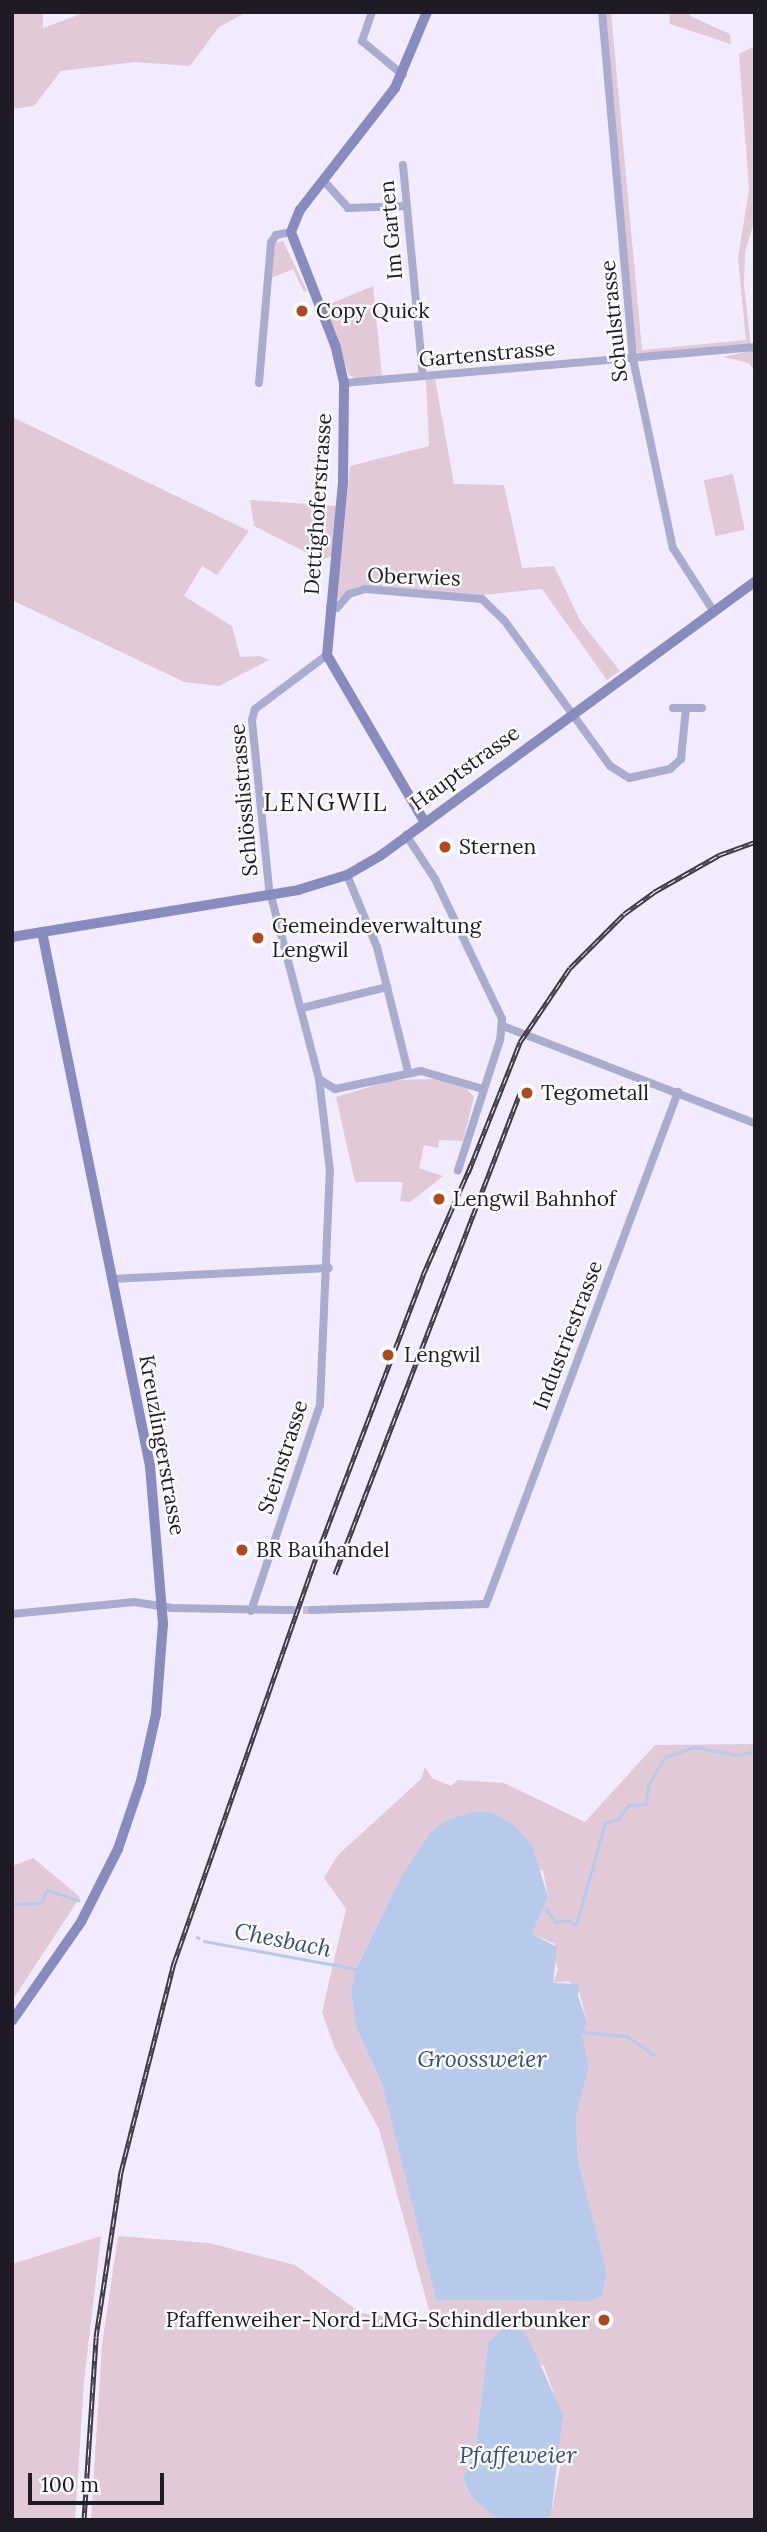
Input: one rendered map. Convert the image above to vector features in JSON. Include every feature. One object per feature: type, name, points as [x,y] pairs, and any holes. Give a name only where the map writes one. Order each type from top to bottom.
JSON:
[{"type":"street","points":[[372,12],[362,41],[400,79]]},
{"type":"street","points":[[259,383],[271,243],[276,235],[291,232],[300,210],[400,79],[427,12]]},
{"type":"street","name":"Schulstrasse","points":[[603,12],[633,359],[673,548],[714,612]]},
{"type":"street","name":"Im Garten","points":[[404,165],[423,375]]},
{"type":"street","points":[[324,181],[348,208],[407,206]]},
{"type":"street","name":"Dettighoferstrasse","points":[[291,232],[335,345],[344,383],[343,483],[327,655]]},
{"type":"street","name":"Gartenstrasse","points":[[344,383],[755,348]]},
{"type":"street","name":"Hauptstrasse","points":[[12,937],[309,888],[347,875],[755,582]]},
{"type":"street","name":"Oberwies","points":[[330,607],[337,608],[349,594],[365,589],[482,599],[505,620],[615,772],[629,778],[670,769],[681,759],[686,708]]},
{"type":"street","points":[[327,655],[424,821]]},
{"type":"street","name":"Schlösslistrasse","points":[[302,1008],[272,893],[252,720],[255,709],[327,655]]},
{"type":"street","points":[[673,708],[702,708]]},
{"type":"street","points":[[406,835],[435,879],[503,1026],[458,1170]]},
{"type":"street","points":[[347,875],[377,947],[408,1071]]},
{"type":"street","name":"Kreuzlingerstrasse","points":[[12,2021],[81,1922],[118,1849],[141,1781],[156,1714],[163,1605],[157,1506],[42,932]]},
{"type":"street","points":[[302,1008],[387,987]]},
{"type":"street","name":"Steinstrasse","points":[[251,1611],[319,1411],[329,1268],[330,1142],[319,1079],[302,1008]]},
{"type":"street","points":[[503,1026],[678,1091],[755,1123]]},
{"type":"street","points":[[319,1079],[335,1089],[408,1071],[444,1075],[483,1088]]},
{"type":"street","name":"Industriestrasse","points":[[312,1610],[486,1604],[678,1091]]},
{"type":"street","points":[[112,1279],[329,1268]]},
{"type":"street","points":[[12,1614],[134,1602],[251,1611],[291,1610]]},
{"type":"shaded area","points":[[13,12],[43,12],[43,28],[86,12],[247,12],[219,27],[190,66],[135,62],[61,71],[34,106],[12,109]]},
{"type":"shaded area","points":[[605,12],[611,12],[642,350],[746,340],[738,258],[749,190],[739,54],[755,46],[755,219],[745,252],[744,286],[751,346],[641,356],[635,349]]},
{"type":"shaded area","points":[[669,12],[690,12],[690,16],[730,34],[731,44],[670,24]]},
{"type":"shaded area","points":[[283,241],[307,291],[304,292],[293,269],[269,279],[275,243]]},
{"type":"shaded area","points":[[373,286],[382,376],[356,379],[349,375],[325,306]]},
{"type":"shaded area","points":[[755,350],[755,372],[749,363],[723,357]]},
{"type":"shaded area","points":[[435,379],[454,484],[504,485],[522,568],[554,566],[581,622],[620,671],[607,680],[542,589],[481,595],[357,587],[337,600],[350,466],[429,446],[426,380]]},
{"type":"shaded area","points":[[12,417],[249,531],[217,575],[202,566],[184,596],[232,626],[240,657],[259,656],[269,660],[219,686],[184,682],[12,600]]},
{"type":"shaded area","points":[[733,474],[745,530],[716,536],[704,480]]},
{"type":"shaded area","points":[[250,500],[337,506],[332,556],[321,560],[254,526]]},
{"type":"shaded area","points":[[435,1079],[466,1088],[474,1097],[463,1141],[439,1140],[438,1148],[424,1145],[419,1168],[443,1176],[410,1202],[400,1201],[403,1182],[355,1182],[336,1097],[393,1080]]},
{"type":"shaded area","points":[[755,1744],[755,2520],[543,2520],[551,2514],[561,2462],[553,2391],[544,2366],[488,2343],[475,2452],[463,2480],[472,2498],[499,2520],[91,2520],[102,2345],[118,2236],[209,2243],[295,2265],[361,2313],[423,2322],[431,2317],[379,2129],[335,2049],[322,2012],[346,1909],[324,1878],[338,1855],[421,1779],[425,1767],[432,1778],[451,1786],[458,1780],[504,1783],[585,1822],[655,1745]],"holes":[[[543,1870],[548,1897],[532,1934],[555,1944],[553,1957],[558,1969],[553,1983],[569,1981],[579,1991],[587,2022],[582,2034],[589,2068],[576,2117],[578,2160],[607,2273],[602,2296],[591,2301],[436,2300],[382,2084],[356,2027],[351,1991],[356,1969],[401,1877]]]},
{"type":"shaded area","points":[[33,1858],[80,1897],[12,2001],[12,1866]]},
{"type":"shaded area","points":[[101,2236],[84,2382],[75,2520],[12,2520],[12,2264]]},
{"type":"water","name":"Groossweier","points":[[472,1812],[491,1812],[513,1824],[532,1845],[548,1897],[532,1934],[557,1947],[553,1983],[579,1984],[578,1996],[587,2022],[582,2034],[589,2068],[576,2117],[578,2160],[607,2273],[602,2296],[591,2301],[436,2300],[382,2084],[356,2027],[351,1991],[356,1969],[401,1877],[431,1832],[443,1822]]},
{"type":"water","name":"Pfaffeweier","points":[[504,2327],[522,2331],[529,2340],[563,2415],[551,2515],[543,2520],[499,2520],[472,2498],[463,2479],[475,2452],[488,2343]]},
{"type":"waterway","points":[[546,1909],[556,1922],[568,1920],[576,1925],[605,1823],[618,1819],[629,1805],[646,1804],[648,1785],[665,1757],[694,1747],[738,1755],[755,1751]]},
{"type":"waterway","name":"Chesbach","points":[[12,1904],[41,1903],[47,1890],[78,1900]]},
{"type":"waterway","name":"Chesbach","points":[[204,1941],[356,1969]]},
{"type":"waterway","points":[[583,2032],[627,2036],[654,2055]]},
{"type":"tunnel","points":[[291,1610],[312,1610]]},
{"type":"railway","points":[[468,1173],[520,1042],[570,968],[624,914],[654,892],[719,855],[755,842]]},
{"type":"railway","points":[[335,1574],[520,1093]]},
{"type":"railway","points":[[84,2520],[96,2337],[121,2172],[174,1963],[321,1544],[423,1275],[471,1165]]},
{"type":"place","name":"Copy Quick","points":[[302,311]]},
{"type":"place","name":"Sternen","points":[[445,847]]},
{"type":"place","name":"Gemeindeverwaltung Lengwil","points":[[258,938]]},
{"type":"place","name":"Tegometall","points":[[527,1093]]},
{"type":"place","name":"Lengwil Bahnhof","points":[[439,1199]]},
{"type":"place","name":"Lengwil","points":[[388,1355]]},
{"type":"place","name":"BR Bauhandel","points":[[242,1550]]},
{"type":"place","name":"Pfaffenweiher-Nord-LMG-Schindlerbunker","points":[[604,2320]]},
{"type":"district","name":"LENGWIL","points":[[326,803]]}]
